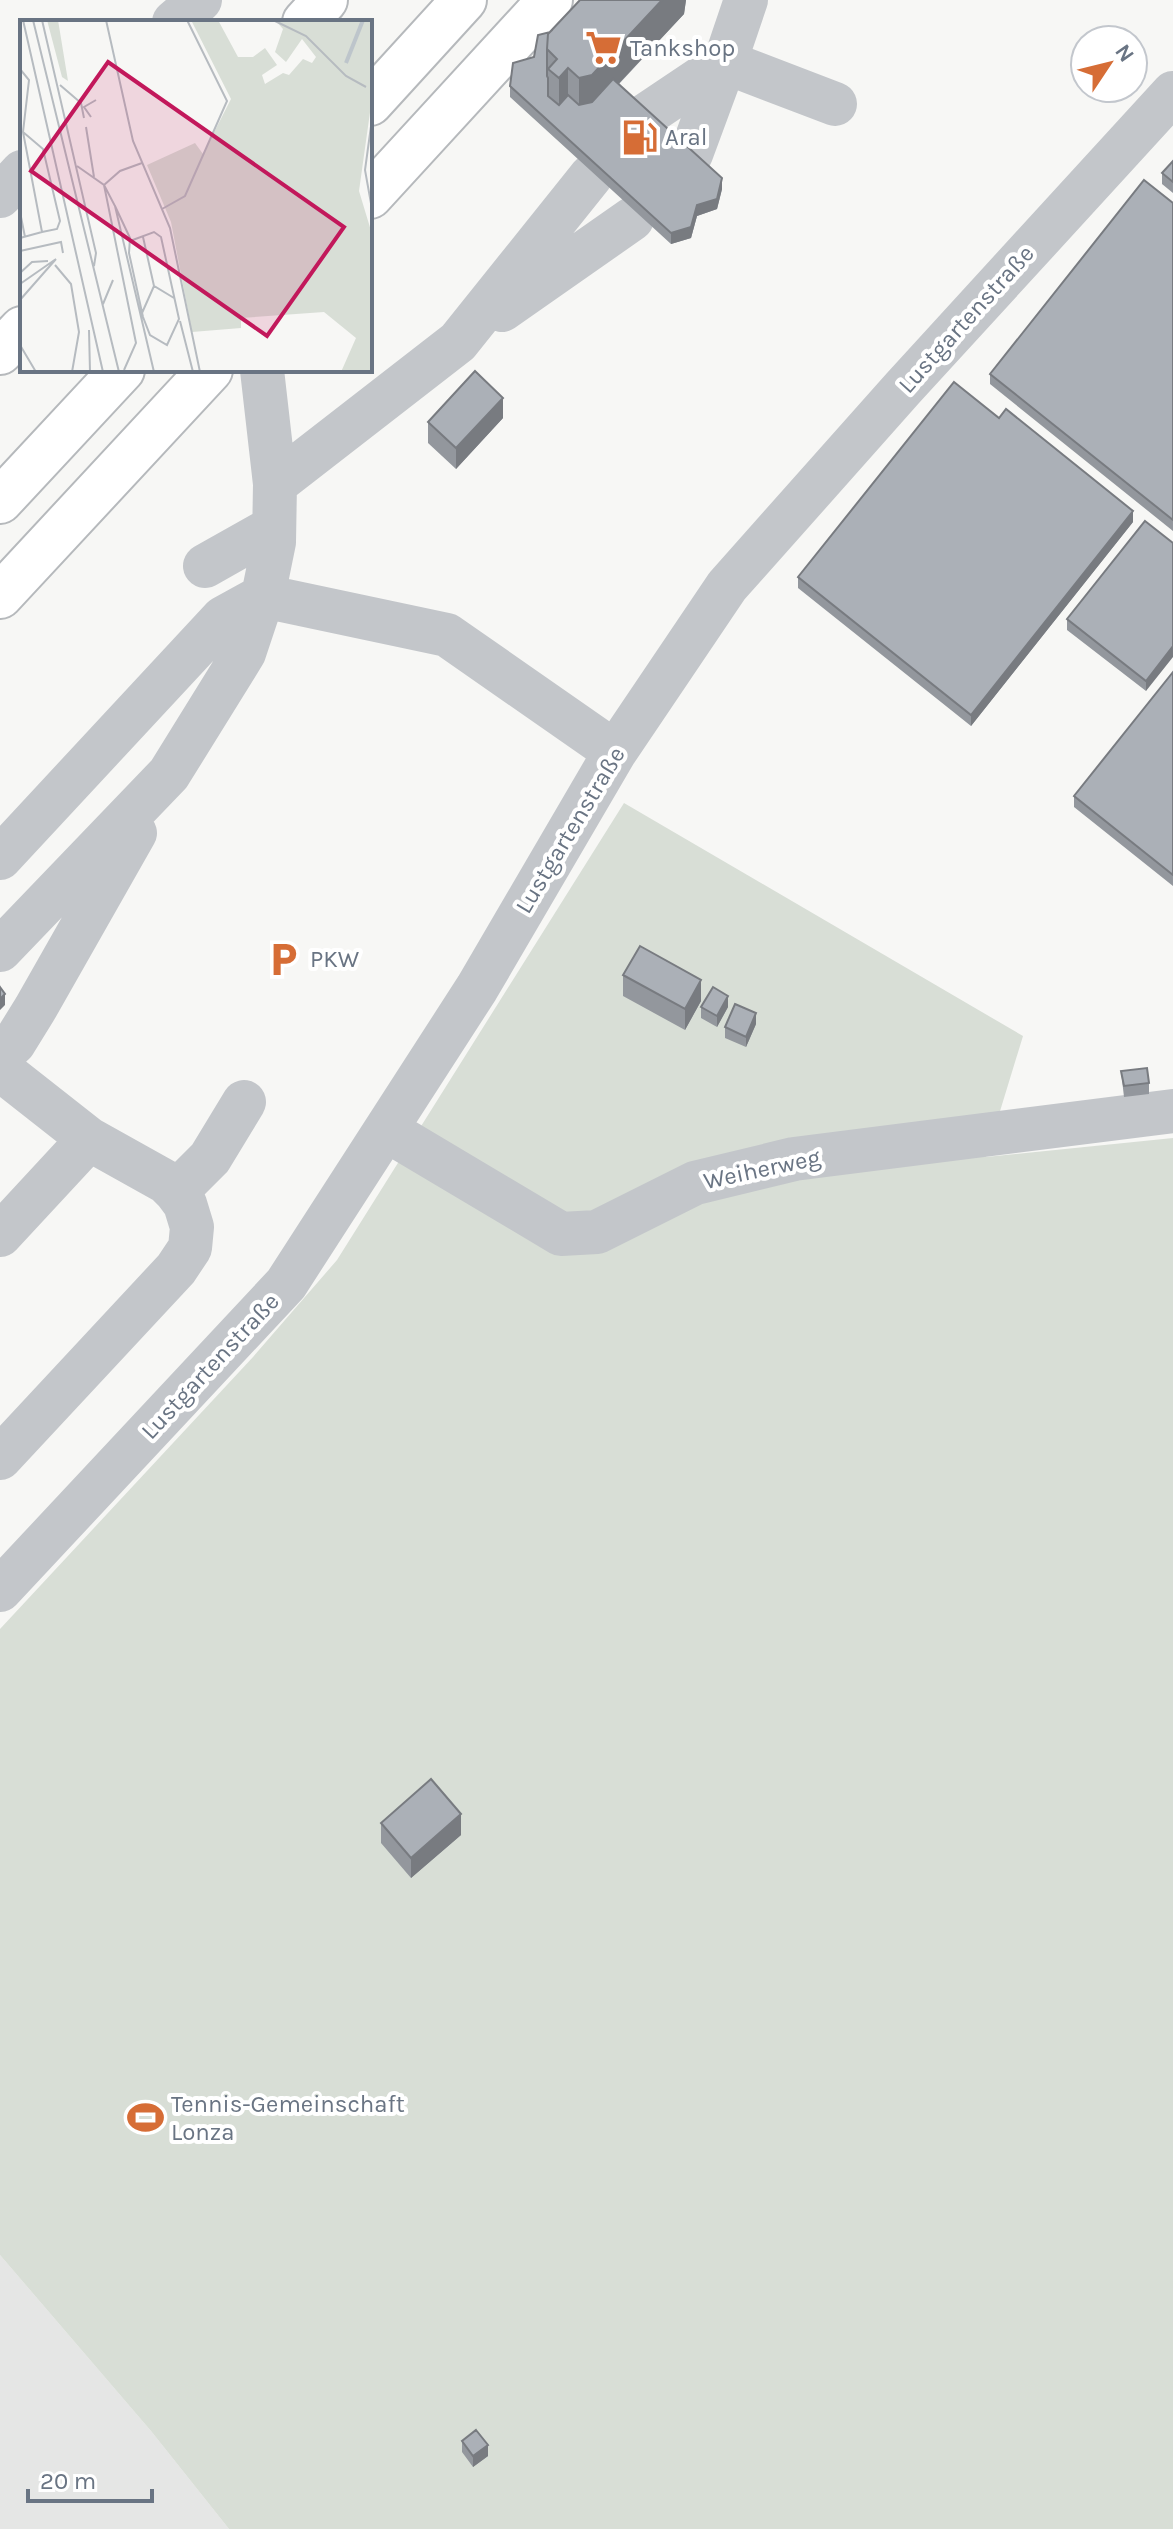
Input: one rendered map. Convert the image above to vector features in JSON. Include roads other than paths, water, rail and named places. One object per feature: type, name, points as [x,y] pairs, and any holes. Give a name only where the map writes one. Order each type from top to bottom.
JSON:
[{"type":"highway","points":[[307,20],[325,0]]},
{"type":"highway","points":[[372,101],[464,0]]},
{"type":"highway","points":[[372,194],[550,0]]},
{"type":"highway","points":[[0,352],[20,331]]},
{"type":"highway","points":[[0,501],[120,372]]},
{"type":"highway","points":[[0,596],[208,372]]},
{"type":"street","points":[[176,20],[200,0]]},
{"type":"street","points":[[691,154],[746,0]]},
{"type":"street","points":[[725,62],[835,104]]},
{"type":"street","points":[[646,115],[725,62]]},
{"type":"street","name":"Lustgartenstraße","points":[[0,1590],[286,1284],[388,1131],[477,988],[615,752],[727,586],[1173,93]]},
{"type":"street","points":[[0,196],[20,174]]},
{"type":"street","points":[[458,342],[591,176]]},
{"type":"street","points":[[275,484],[458,342],[632,219]]},
{"type":"street","points":[[0,1056],[14,1043],[35,1009],[169,774],[244,653],[263,596],[274,527],[275,484],[262,372]]},
{"type":"street","points":[[205,566],[274,527]]},
{"type":"street","points":[[0,858],[223,618],[263,596],[447,635],[615,752]]},
{"type":"street","points":[[0,950],[169,774]]},
{"type":"street","points":[[0,1069],[89,1139],[166,1182],[185,1204],[192,1227],[190,1248],[176,1269],[0,1458]]},
{"type":"street","points":[[176,1192],[210,1158],[244,1102]]},
{"type":"street","name":"Weiherweg","points":[[388,1131],[561,1234],[597,1232],[695,1183],[794,1159],[1173,1111]]},
{"type":"street","points":[[0,1235],[89,1139]]},
{"type":"place","name":"Tankshop","points":[[604,48]]},
{"type":"place","name":"Aral","points":[[639,137]]},
{"type":"place","name":"PKW","points":[[284,959]]},
{"type":"place","name":"Tennis-Gemeinschaft Lonza","points":[[145,2118]]}]
